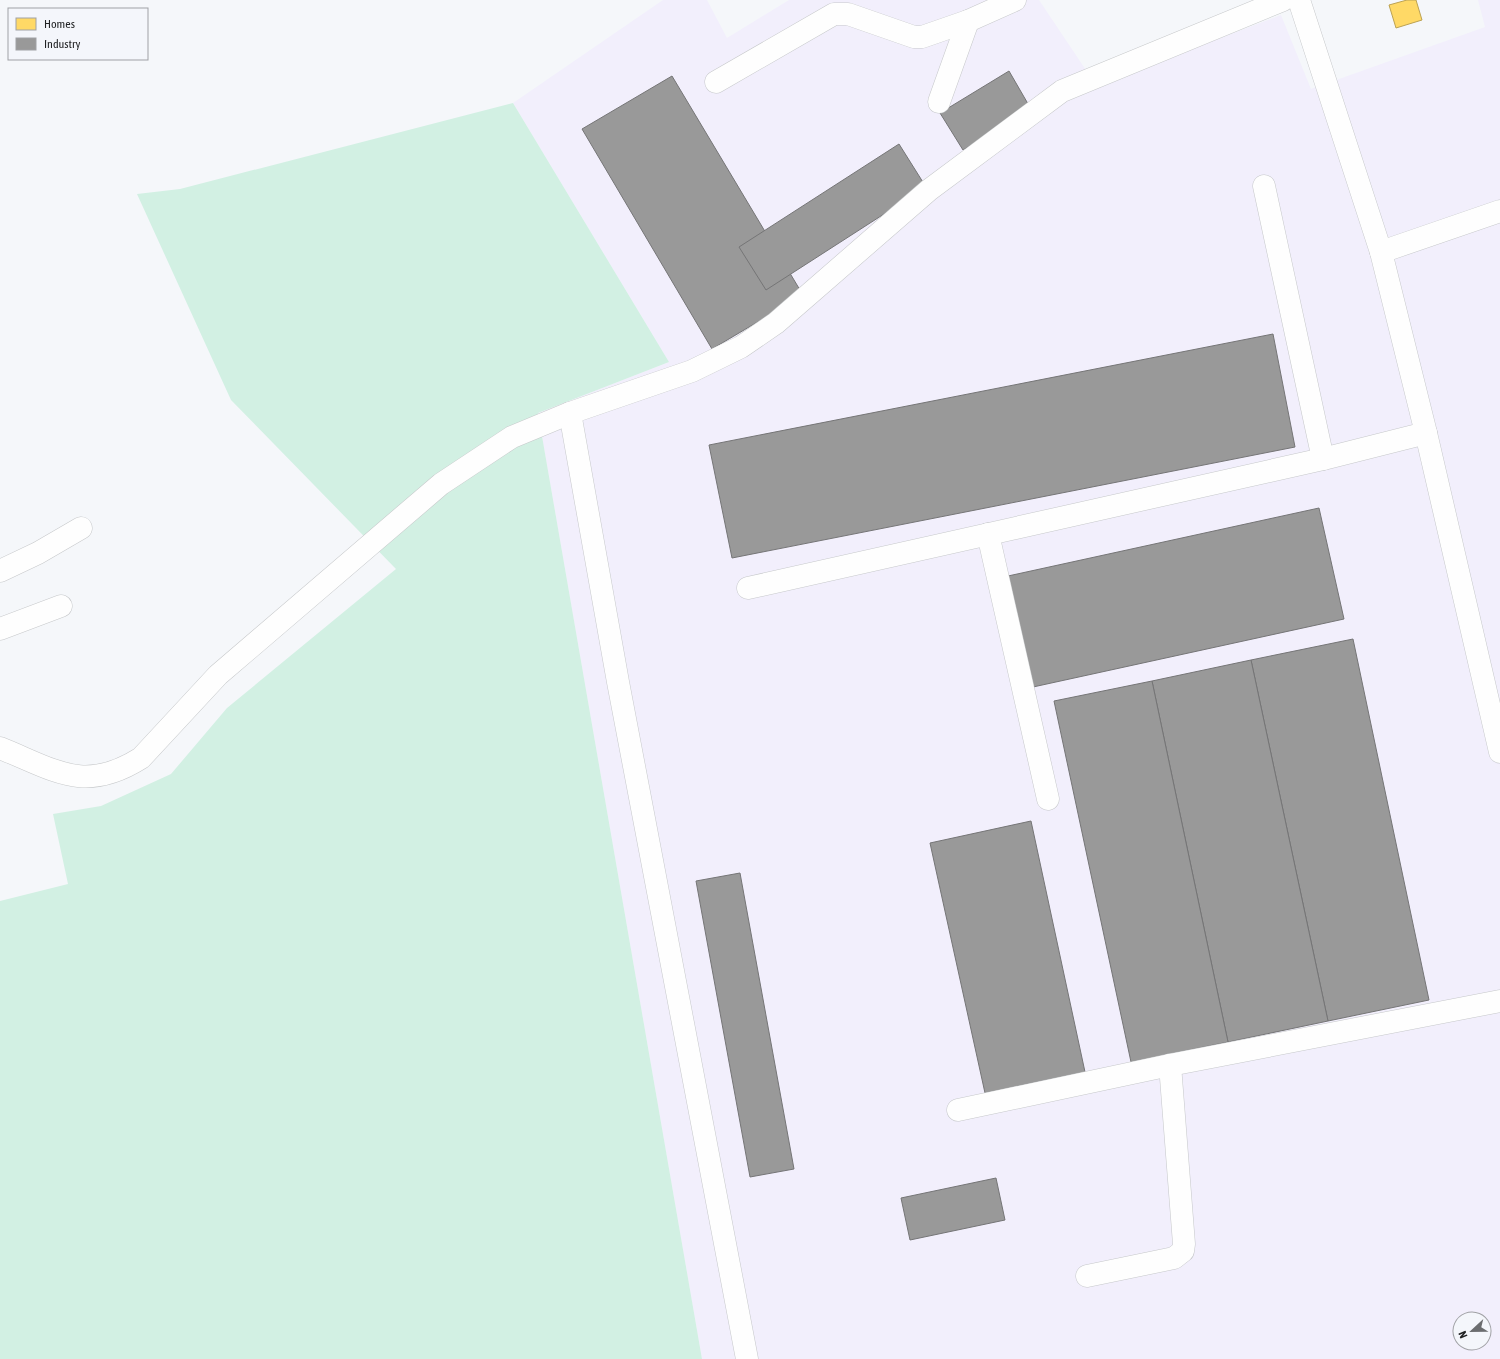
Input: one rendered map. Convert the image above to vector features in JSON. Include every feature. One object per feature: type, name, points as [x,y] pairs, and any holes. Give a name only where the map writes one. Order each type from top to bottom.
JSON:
[{"type":"street","points":[[716,82],[834,14],[848,14],[914,37],[932,34],[968,21],[1015,0]]},
{"type":"street","points":[[0,748],[74,777],[103,776],[130,765],[141,758],[218,675],[441,484],[512,437],[570,413],[692,371],[741,347],[776,323],[929,190],[1062,91],[1283,0]]},
{"type":"street","points":[[1299,0],[1381,252],[1426,433],[1500,752]]},
{"type":"street","points":[[939,102],[968,21]]},
{"type":"street","points":[[1264,186],[1323,459]]},
{"type":"street","points":[[1381,252],[1500,211]]},
{"type":"street","points":[[570,413],[618,682],[747,1359]]},
{"type":"street","points":[[748,588],[1323,459],[1426,433]]},
{"type":"street","points":[[0,571],[38,553],[80,528]]},
{"type":"street","points":[[988,534],[1048,799]]},
{"type":"street","points":[[0,629],[61,606]]},
{"type":"street","points":[[958,1110],[1170,1065],[1500,1001]]},
{"type":"street","points":[[1087,1276],[1174,1258],[1183,1251],[1184,1244],[1170,1065]]},
{"type":"shaded area","points":[[663,0],[707,0],[727,38],[789,0],[1039,0],[1096,85],[1281,15],[1311,89],[1485,27],[1478,0],[1500,0],[1500,1359],[702,1359],[538,413],[669,362],[513,103]]},
{"type":"green space","points":[[513,103],[669,362],[538,413],[702,1359],[0,1359],[0,901],[68,884],[53,814],[101,806],[171,774],[227,708],[396,569],[231,400],[137,194],[180,189]]},
{"type":"building: Homes","points":[[1407,0],[1416,0],[1422,20],[1396,28],[1389,5]]},
{"type":"building: Industry","points":[[1009,71],[1031,109],[963,150],[940,113]]},
{"type":"building: Industry","points":[[672,76],[803,295],[712,349],[582,129]]},
{"type":"building: Industry","points":[[899,144],[926,187],[766,290],[739,247]]},
{"type":"building: Industry","points":[[1273,334],[1295,447],[732,558],[709,445]]},
{"type":"building: Industry","points":[[1319,508],[1344,619],[1033,687],[1008,576]]},
{"type":"building: Industry","points":[[1353,639],[1429,1000],[1328,1021],[1251,660]]},
{"type":"building: Industry","points":[[1251,660],[1328,1021],[1228,1042],[1152,681]]},
{"type":"building: Industry","points":[[1152,681],[1228,1042],[1131,1062],[1054,701]]},
{"type":"building: Industry","points":[[1031,821],[1085,1072],[985,1093],[930,843]]},
{"type":"building: Industry","points":[[740,873],[794,1169],[750,1177],[696,881]]},
{"type":"building: Industry","points":[[996,1178],[1005,1220],[910,1240],[901,1198]]}]
